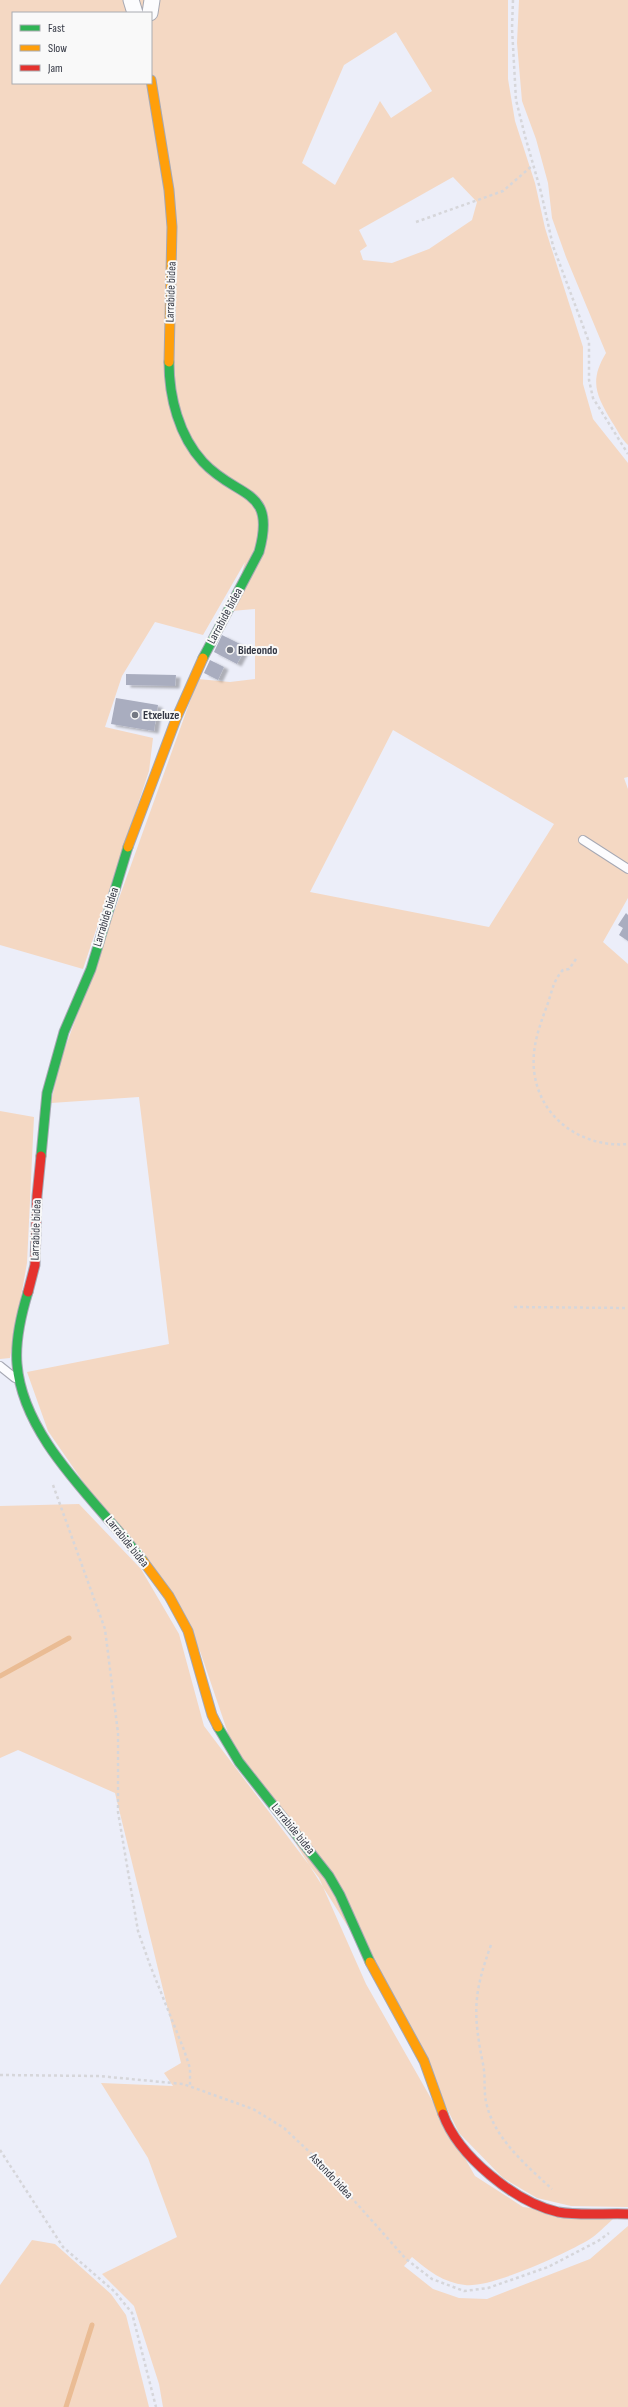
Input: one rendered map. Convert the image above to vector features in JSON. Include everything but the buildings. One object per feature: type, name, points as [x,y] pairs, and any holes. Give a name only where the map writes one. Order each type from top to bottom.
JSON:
[{"type":"street","points":[[131,0],[135,12]]},
{"type":"street","points":[[150,12],[152,0]]},
{"type":"street","name":"Larrabide bidea","points":[[152,84],[156,119],[169,176],[172,228],[168,371],[174,404],[183,430],[196,453],[208,468],[256,500],[265,515],[264,536],[259,552],[210,643],[176,719],[129,843],[91,968],[64,1032],[47,1093],[43,1121],[37,1196],[35,1265],[20,1320],[17,1363],[20,1382],[33,1417],[44,1437],[69,1472],[136,1552],[169,1596],[188,1631],[212,1715],[225,1740],[239,1762],[329,1876],[340,1895],[362,1947],[424,2061],[446,2123],[471,2158],[501,2184],[536,2205],[559,2212],[628,2214]]},
{"type":"lane","points":[[583,840],[628,869]]},
{"type":"lane","points":[[0,1366],[20,1382]]},
{"type":"path","points":[[513,0],[512,28],[516,100],[553,246],[589,342],[590,380],[593,398],[628,454]]},
{"type":"path","points":[[416,222],[503,190],[533,165]]},
{"type":"path","points":[[576,959],[569,969],[563,970],[555,980],[543,1014],[535,1044],[535,1078],[551,1111],[575,1133],[600,1144],[628,1144]]},
{"type":"path","points":[[514,1307],[628,1308]]},
{"type":"path","points":[[51,1480],[104,1629],[118,1733],[118,1812],[138,1931],[184,2050],[190,2068],[190,2087]]},
{"type":"path","points":[[490,1945],[477,1987],[475,2004],[487,2107],[498,2129],[514,2151],[556,2192]]},
{"type":"path","name":"Astondo bidea","points":[[0,2074],[99,2076],[184,2084],[253,2109],[284,2128],[318,2160],[406,2259],[432,2279],[464,2290],[488,2288],[548,2267],[598,2242],[610,2232]]},
{"type":"path","points":[[0,2150],[63,2247],[115,2292],[132,2313],[156,2407]]},
{"type":"shaded area","points":[[0,0],[508,0],[508,79],[515,121],[535,183],[545,228],[583,347],[583,384],[593,419],[628,463],[628,777],[624,778],[628,789],[628,898],[603,942],[628,964],[628,2207],[571,2206],[537,2198],[503,2178],[459,2133],[394,2000],[230,1739],[200,1651],[48,1431],[27,1372],[169,1344],[139,1097],[51,1103],[59,1065],[198,679],[230,682],[255,679],[255,609],[231,611],[245,562],[203,635],[155,622],[122,676],[105,727],[153,738],[149,771],[83,969],[0,945]],"holes":[[[396,32],[432,91],[391,118],[380,101],[335,185],[302,163],[344,65]],[[453,177],[477,202],[472,220],[429,249],[392,263],[363,260],[360,251],[367,246],[359,230]],[[393,730],[554,824],[489,927],[310,892]]]},
{"type":"shaded area","points":[[519,0],[628,0],[628,445],[612,422],[599,396],[596,380],[601,363],[606,353],[566,257],[552,218],[548,183],[536,139],[522,101],[517,43]]},
{"type":"shaded area","points":[[0,1111],[34,1117],[27,1263],[10,1358],[0,1359]]},
{"type":"shaded area","points":[[79,1504],[141,1569],[179,1634],[204,1726],[319,1878],[366,1984],[475,2176],[523,2207],[613,2219],[593,2237],[579,2245],[528,2269],[492,2281],[465,2285],[450,2282],[430,2271],[412,2257],[404,2266],[433,2289],[459,2298],[487,2299],[590,2259],[628,2226],[628,2407],[163,2407],[159,2384],[134,2306],[102,2274],[177,2237],[148,2158],[101,2083],[173,2086],[164,2073],[181,2063],[115,1793],[18,1750],[0,1758],[0,1506]]},
{"type":"shaded area","points":[[32,2240],[55,2244],[111,2294],[126,2315],[149,2407],[0,2407],[0,2285]]},
{"type":"waterway","points":[[0,1676],[69,1638]]},
{"type":"waterway","points":[[66,2407],[92,2325]]},
{"type":"traffic: fast","points":[[169,362],[169,375],[173,402],[182,428],[195,452],[216,474],[250,496],[258,505],[263,516],[263,531],[259,552],[203,658]]},
{"type":"traffic: fast","points":[[41,1156],[47,1093],[64,1032],[91,969],[128,847]]},
{"type":"traffic: fast","points":[[28,1292],[19,1328],[17,1364],[22,1392],[33,1419],[48,1445],[66,1470],[143,1561]]},
{"type":"traffic: fast","points":[[218,1727],[239,1762],[329,1876],[340,1895],[370,1962]]},
{"type":"traffic: slow","points":[[152,84],[169,190],[172,227],[169,362]]},
{"type":"traffic: slow","points":[[128,847],[176,719],[203,658]]},
{"type":"traffic: slow","points":[[143,1561],[169,1596],[188,1631],[212,1715],[218,1727]]},
{"type":"traffic: slow","points":[[370,1962],[424,2061],[443,2114]]},
{"type":"traffic: jam","points":[[28,1292],[35,1265],[37,1196],[41,1156]]},
{"type":"traffic: jam","points":[[443,2114],[450,2130],[461,2146],[475,2161],[507,2188],[524,2198],[541,2207],[558,2212],[584,2214],[628,2214]]},
{"type":"place","name":"Bideondo","points":[[230,650]]},
{"type":"place","name":"Etxeluze","points":[[135,715]]}]
